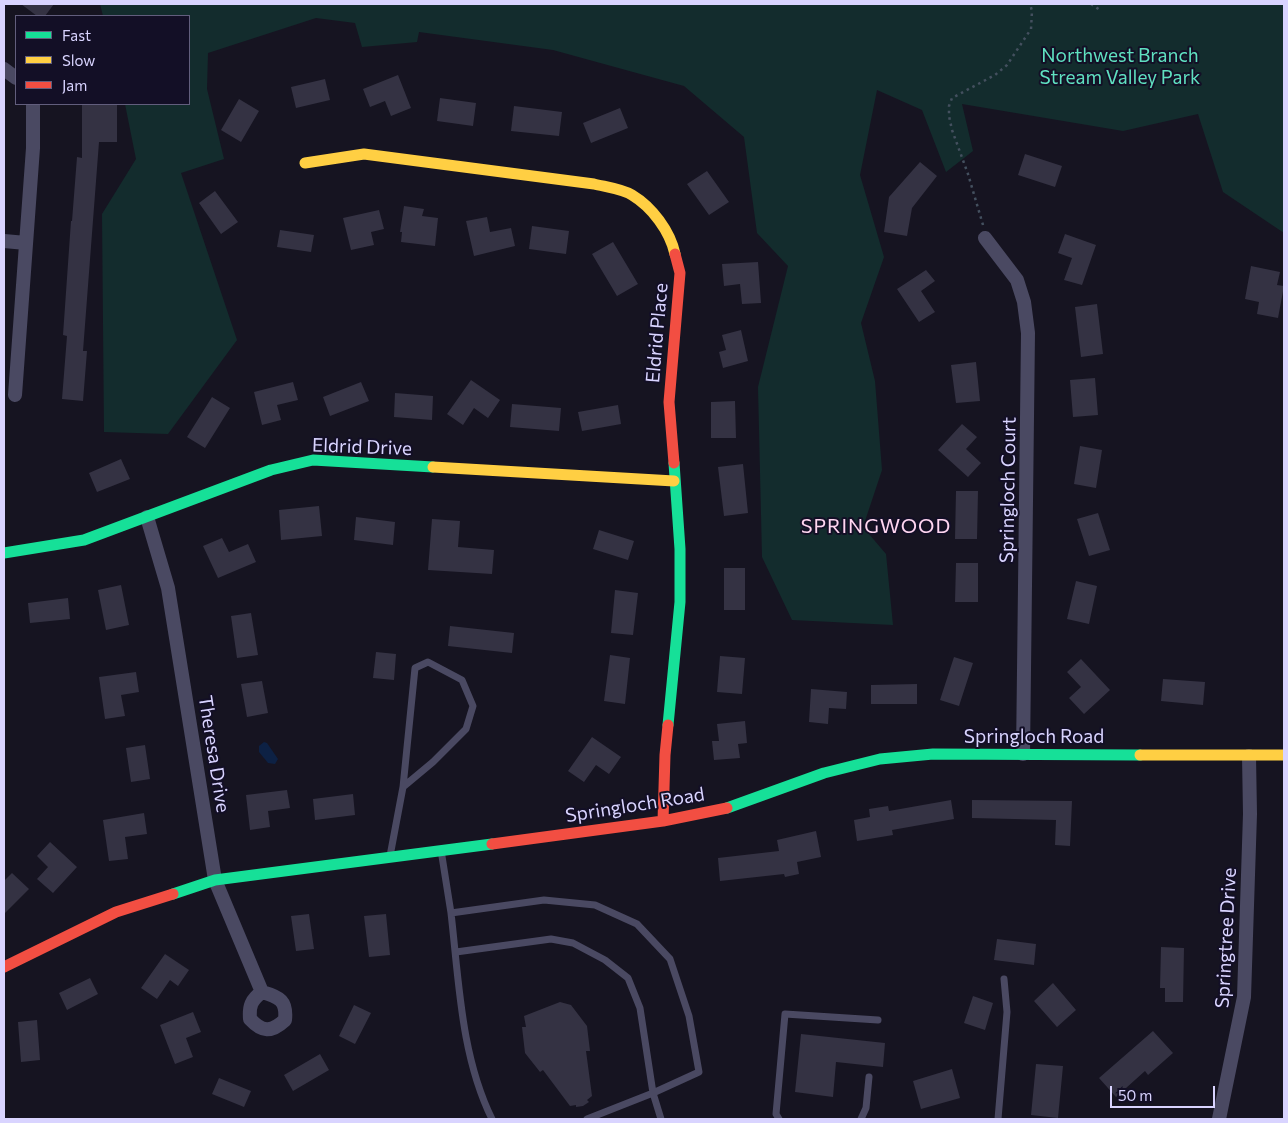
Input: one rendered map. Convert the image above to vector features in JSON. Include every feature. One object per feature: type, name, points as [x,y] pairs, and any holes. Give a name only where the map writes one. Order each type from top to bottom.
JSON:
[{"type":"street","points":[[4,69],[15,77]]},
{"type":"street","points":[[15,395],[33,148],[33,105]]},
{"type":"street","name":"Eldrid Place","points":[[305,162],[364,154],[594,184],[631,194],[654,213],[673,245],[680,273],[670,402],[680,549],[680,602],[666,756],[663,821]]},
{"type":"street","name":"Springloch Court","points":[[985,238],[1017,280],[1024,302],[1028,333],[1023,754]]},
{"type":"street","points":[[4,242],[26,243]]},
{"type":"street","name":"Eldrid Drive","points":[[4,553],[84,540],[271,470],[313,460],[674,481]]},
{"type":"street","name":"Theresa Drive","points":[[147,517],[168,588],[215,880],[262,992]]},
{"type":"street","name":"Springloch Road","points":[[4,967],[116,912],[215,880],[663,821],[724,809],[824,773],[880,759],[933,754],[1284,755]]},
{"type":"street","name":"Springtree Drive","points":[[1219,1119],[1244,997],[1250,814],[1249,756]]},
{"type":"lane","points":[[390,857],[404,787],[415,668],[428,662],[462,680],[473,706],[466,729],[433,762],[404,787]]},
{"type":"lane","points":[[441,850],[451,913],[467,1049],[481,1098],[492,1119]]},
{"type":"lane","points":[[451,913],[544,900],[595,905],[637,924],[670,959],[688,1016],[698,1072],[653,1093],[587,1119]]},
{"type":"lane","points":[[456,952],[550,939],[573,943],[605,960],[628,978],[640,1008],[653,1093],[661,1119]]},
{"type":"lane","points":[[998,1119],[1007,1012],[1004,979]]},
{"type":"lane","points":[[779,1119],[776,1114],[785,1014],[878,1020]]},
{"type":"lane","points":[[861,1119],[866,1108],[868,1076]]},
{"type":"path","points":[[985,238],[981,215],[952,130],[949,106],[952,98],[995,75],[1007,65],[1031,28],[1032,10],[1030,4]]},
{"type":"path","points":[[1091,4],[1100,10]]},
{"type":"green space","name":"Northwest Branch Stream Valley Park","points":[[100,4],[1284,4],[1284,233],[1223,192],[1198,114],[1123,131],[962,104],[973,151],[946,172],[922,110],[877,90],[860,175],[884,257],[861,323],[875,381],[882,470],[863,527],[886,554],[893,625],[792,620],[762,557],[758,387],[788,266],[757,233],[744,137],[684,86],[553,50],[419,32],[417,42],[362,47],[355,23],[316,18],[208,53],[207,89],[224,159],[181,173],[237,340],[168,434],[104,432],[102,214],[136,159],[125,105],[190,105],[190,15],[103,15]]},
{"type":"water","points":[[264,742],[267,743],[278,759],[275,764],[268,763],[259,752],[259,746]]},
{"type":"building","points":[[21,4],[54,4],[46,15],[36,15]]},
{"type":"building","points":[[398,75],[411,108],[391,116],[385,101],[370,107],[363,89]]},
{"type":"building","points":[[325,79],[330,100],[296,108],[291,87]]},
{"type":"building","points":[[440,98],[476,103],[473,126],[437,121]]},
{"type":"building","points":[[239,99],[259,111],[241,142],[221,130]]},
{"type":"building","points":[[82,105],[117,105],[117,142],[99,142],[83,351],[87,351],[83,401],[62,399],[67,336],[63,335],[71,221],[77,157],[82,158]]},
{"type":"building","points":[[514,106],[562,112],[559,136],[511,131]]},
{"type":"building","points":[[620,108],[628,128],[591,143],[583,123]]},
{"type":"building","points":[[1025,154],[1062,166],[1055,187],[1018,175]]},
{"type":"building","points":[[920,162],[937,176],[912,208],[907,236],[884,232],[889,197]]},
{"type":"building","points":[[707,171],[729,202],[709,215],[687,184]]},
{"type":"building","points":[[215,191],[238,222],[221,234],[199,203]]},
{"type":"building","points":[[404,206],[424,209],[422,216],[438,218],[435,246],[401,242],[402,232],[400,232]]},
{"type":"building","points":[[379,210],[384,229],[371,232],[374,245],[351,250],[343,218]]},
{"type":"building","points":[[487,217],[490,232],[511,228],[515,246],[474,256],[466,221]]},
{"type":"building","points":[[532,226],[569,231],[566,254],[529,249]]},
{"type":"building","points":[[280,230],[314,235],[311,252],[277,247]]},
{"type":"building","points":[[1065,234],[1096,245],[1082,285],[1064,280],[1072,258],[1058,253]]},
{"type":"building","points":[[613,242],[638,284],[617,296],[592,254]]},
{"type":"building","points":[[758,262],[761,303],[742,304],[740,284],[724,286],[722,264]]},
{"type":"building","points":[[1251,266],[1280,272],[1277,285],[1284,286],[1278,318],[1257,314],[1259,302],[1245,299]]},
{"type":"building","points":[[926,270],[935,281],[921,291],[935,312],[919,322],[897,289]]},
{"type":"building","points":[[1097,304],[1103,354],[1081,357],[1075,307]]},
{"type":"building","points":[[741,330],[748,361],[723,368],[719,352],[726,350],[722,335]]},
{"type":"building","points":[[976,362],[980,401],[956,403],[951,365]]},
{"type":"building","points":[[1095,378],[1098,415],[1073,417],[1070,380]]},
{"type":"building","points":[[471,380],[500,400],[488,418],[474,408],[463,425],[447,414]]},
{"type":"building","points":[[293,382],[298,400],[277,405],[281,420],[262,425],[254,392]]},
{"type":"building","points":[[361,382],[369,401],[330,416],[323,397]]},
{"type":"building","points":[[395,393],[433,396],[432,420],[394,417]]},
{"type":"building","points":[[212,397],[230,408],[205,448],[187,437]]},
{"type":"building","points":[[735,401],[736,438],[711,438],[711,402]]},
{"type":"building","points":[[512,404],[561,408],[559,431],[510,427]]},
{"type":"building","points":[[618,405],[621,424],[582,431],[578,412]]},
{"type":"building","points":[[962,424],[977,437],[966,449],[981,463],[968,477],[938,450]]},
{"type":"building","points":[[1080,446],[1102,450],[1096,488],[1074,484]]},
{"type":"building","points":[[121,459],[130,479],[97,492],[89,473]]},
{"type":"building","points":[[743,464],[748,513],[724,516],[718,467]]},
{"type":"building","points":[[956,491],[978,491],[977,539],[955,539]]},
{"type":"building","points":[[319,506],[322,536],[281,540],[279,510]]},
{"type":"building","points":[[1098,513],[1110,550],[1089,556],[1077,519]]},
{"type":"building","points":[[356,517],[395,522],[393,545],[354,540]]},
{"type":"building","points":[[432,519],[460,521],[458,547],[494,550],[492,574],[428,570]]},
{"type":"building","points":[[599,530],[634,541],[628,560],[593,549]]},
{"type":"building","points":[[222,538],[229,552],[248,544],[256,562],[218,578],[203,546]]},
{"type":"building","points":[[956,563],[978,563],[978,602],[955,602]]},
{"type":"building","points":[[724,568],[745,568],[745,610],[724,610]]},
{"type":"building","points":[[1076,581],[1097,586],[1089,624],[1067,619]]},
{"type":"building","points":[[121,585],[129,625],[106,630],[98,590]]},
{"type":"building","points":[[615,590],[638,593],[633,635],[611,633]]},
{"type":"building","points":[[68,598],[70,619],[30,623],[28,603]]},
{"type":"building","points":[[251,613],[258,655],[237,658],[231,616]]},
{"type":"building","points":[[450,626],[514,633],[512,653],[448,646]]},
{"type":"building","points":[[376,652],[396,654],[394,680],[373,678]]},
{"type":"building","points":[[610,655],[630,658],[625,704],[604,701]]},
{"type":"building","points":[[720,656],[745,658],[742,694],[717,692]]},
{"type":"building","points":[[954,657],[973,663],[959,706],[940,700]]},
{"type":"building","points":[[1081,659],[1110,690],[1084,714],[1069,698],[1081,687],[1067,672]]},
{"type":"building","points":[[136,672],[139,692],[121,695],[125,716],[105,719],[99,677]]},
{"type":"building","points":[[1163,679],[1205,682],[1203,705],[1161,701]]},
{"type":"building","points":[[262,681],[268,713],[247,717],[241,684]]},
{"type":"building","points":[[917,684],[917,704],[871,704],[871,685]]},
{"type":"building","points":[[811,689],[847,692],[846,709],[829,708],[828,724],[809,722]]},
{"type":"building","points":[[745,721],[747,743],[738,744],[740,758],[714,760],[712,741],[719,741],[717,724]]},
{"type":"building","points":[[592,737],[621,757],[609,774],[596,765],[584,782],[568,771]]},
{"type":"building","points":[[145,745],[150,779],[131,782],[126,748]]},
{"type":"building","points":[[287,790],[290,808],[268,811],[270,827],[250,830],[246,795]]},
{"type":"building","points":[[353,794],[355,815],[315,820],[313,799]]},
{"type":"building","points":[[951,800],[954,819],[892,830],[893,835],[857,841],[854,820],[870,817],[869,809],[888,806],[889,811]]},
{"type":"building","points":[[972,800],[1072,801],[1070,846],[1055,845],[1056,820],[972,818]]},
{"type":"building","points":[[144,813],[147,834],[125,837],[128,859],[109,861],[103,820]]},
{"type":"building","points":[[816,831],[821,857],[797,862],[799,874],[785,877],[784,874],[720,881],[718,858],[779,851],[777,840]]},
{"type":"building","points":[[50,842],[77,867],[53,893],[37,879],[48,867],[37,856]]},
{"type":"building","points":[[12,873],[29,889],[4,914],[4,881]]},
{"type":"building","points":[[309,914],[314,949],[296,951],[291,916]]},
{"type":"building","points":[[386,914],[390,955],[369,957],[364,916]]},
{"type":"building","points":[[997,939],[1036,944],[1034,965],[994,960]]},
{"type":"building","points":[[1161,947],[1184,948],[1183,1002],[1165,1002],[1165,988],[1160,988]]},
{"type":"building","points":[[165,954],[189,970],[178,986],[170,980],[157,999],[141,988]]},
{"type":"building","points":[[90,978],[98,994],[67,1010],[59,993]]},
{"type":"building","points":[[1053,983],[1076,1010],[1057,1027],[1034,1001]]},
{"type":"building","points":[[973,996],[993,1003],[985,1030],[964,1023]]},
{"type":"building","points":[[560,1002],[571,1005],[587,1026],[590,1051],[586,1051],[592,1096],[587,1100],[589,1102],[583,1106],[570,1106],[543,1070],[540,1072],[525,1053],[522,1027],[526,1027],[524,1016]]},
{"type":"building","points":[[354,1005],[371,1013],[355,1044],[339,1036]]},
{"type":"building","points":[[193,1012],[201,1032],[186,1038],[193,1057],[175,1064],[160,1025]]},
{"type":"building","points":[[37,1020],[40,1060],[21,1062],[18,1022]]},
{"type":"building","points":[[1153,1031],[1173,1053],[1148,1075],[1145,1071],[1116,1097],[1099,1078]]},
{"type":"building","points":[[801,1034],[885,1043],[883,1067],[836,1062],[833,1097],[795,1092]]},
{"type":"building","points":[[320,1054],[329,1070],[293,1091],[284,1075]]},
{"type":"building","points":[[1036,1064],[1063,1066],[1058,1118],[1031,1115]]},
{"type":"building","points":[[952,1069],[960,1098],[921,1109],[913,1081]]},
{"type":"building","points":[[219,1078],[251,1091],[244,1107],[212,1094]]},
{"type":"traffic: fast","points":[[4,553],[84,540],[271,470],[313,460],[433,467]]},
{"type":"traffic: fast","points":[[668,725],[680,602],[680,549],[674,463]]},
{"type":"traffic: fast","points":[[727,808],[824,773],[880,759],[933,754],[1140,755]]},
{"type":"traffic: fast","points":[[173,894],[215,880],[492,844]]},
{"type":"traffic: slow","points":[[305,163],[364,154],[614,188],[632,195],[653,213],[669,237],[675,254]]},
{"type":"traffic: slow","points":[[433,467],[674,481]]},
{"type":"traffic: slow","points":[[1140,755],[1284,755]]},
{"type":"traffic: jam","points":[[674,463],[669,402],[680,273],[675,254]]},
{"type":"traffic: jam","points":[[663,821],[668,725]]},
{"type":"traffic: jam","points":[[492,844],[663,821],[727,808]]},
{"type":"traffic: jam","points":[[4,967],[116,912],[173,894]]},
{"type":"district","name":"SPRINGWOOD","points":[[876,526]]}]
